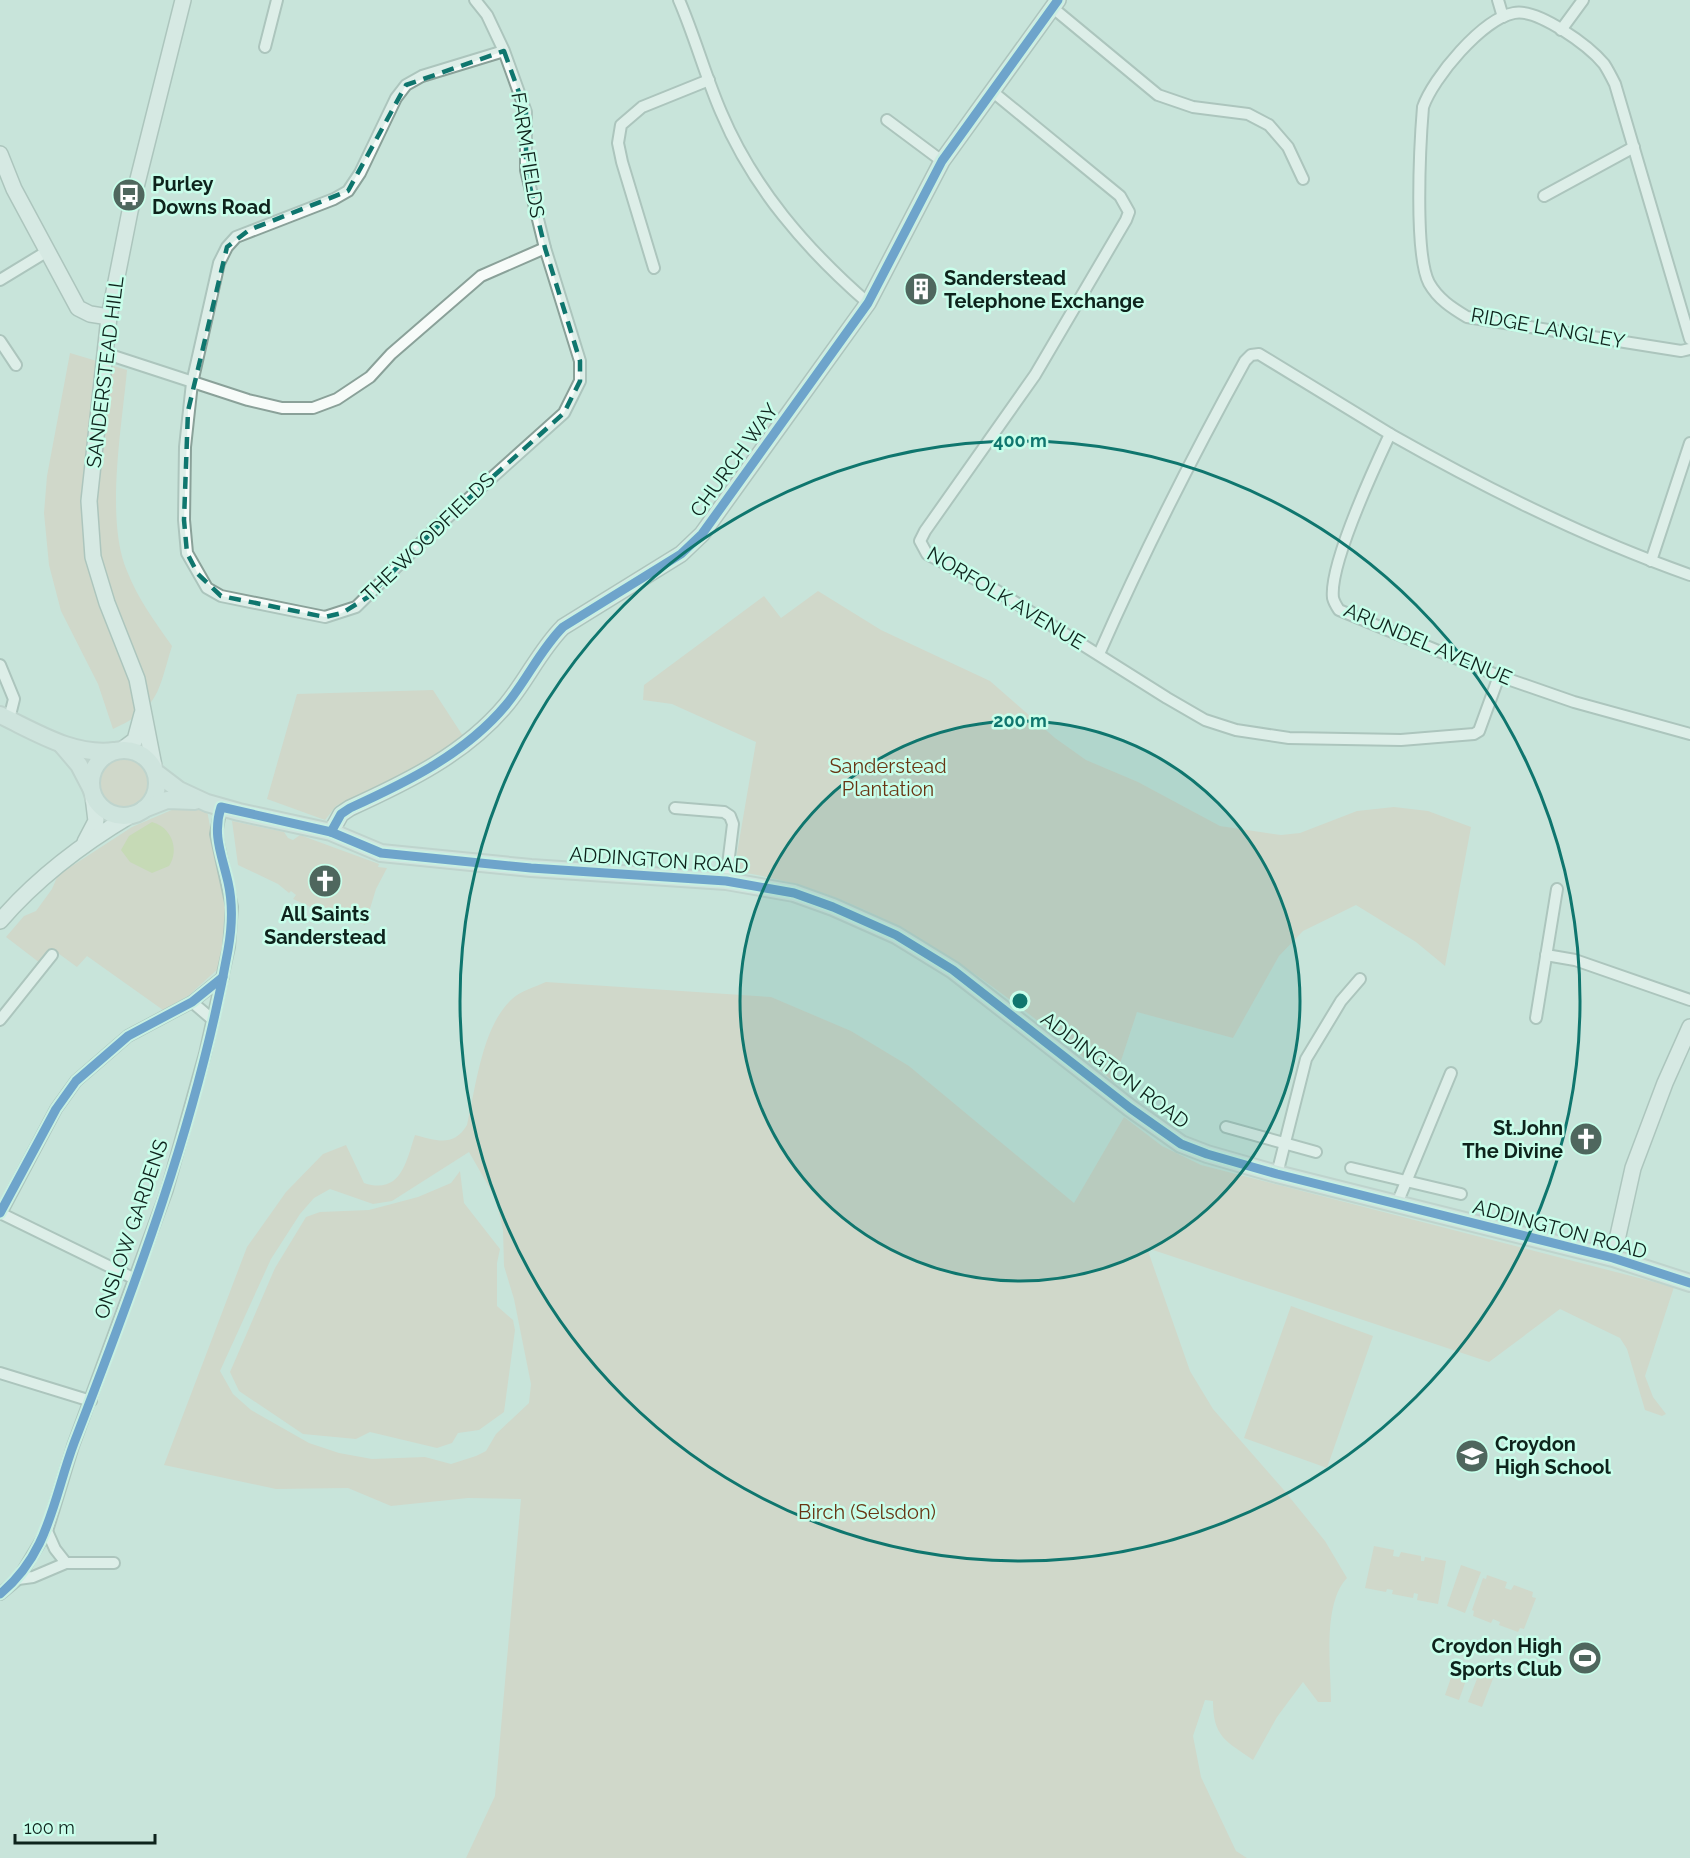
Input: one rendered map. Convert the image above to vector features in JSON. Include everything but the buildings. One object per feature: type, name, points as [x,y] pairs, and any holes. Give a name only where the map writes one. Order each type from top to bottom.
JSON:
[{"type":"main road","points":[[4,717],[62,744],[87,752],[119,750],[139,752],[179,790],[214,805]]},
{"type":"main road","points":[[62,744],[79,765],[96,802],[111,814],[135,814],[167,800],[214,805]]},
{"type":"main road","points":[[92,793],[91,777],[96,767],[119,750]]},
{"type":"main road","points":[[135,814],[154,794],[156,770]]},
{"type":"main road","name":"ADDINGTON ROAD","points":[[214,805],[331,832],[381,853],[428,859],[726,881],[794,893],[896,935],[953,970],[1130,1108],[1181,1144],[1277,1174],[1396,1206],[1613,1258],[1690,1283]]},
{"type":"street","name":"SANDERSTEAD HILL","points":[[156,770],[149,748],[144,707],[137,679],[107,603],[93,557],[89,501],[109,317],[130,211],[183,0]]},
{"type":"street","points":[[265,46],[277,0]]},
{"type":"street","name":"FARM FIELDS","points":[[475,0],[487,15],[504,51],[525,112],[526,170],[544,248]]},
{"type":"street","points":[[679,0],[735,142],[772,204],[809,247],[868,303]]},
{"type":"street","points":[[1498,0],[1503,17],[1515,12],[1525,13],[1561,30],[1587,48],[1604,65],[1615,84],[1690,339]]},
{"type":"street","points":[[1561,30],[1583,0]]},
{"type":"street","points":[[1055,4],[1158,95],[1192,107],[1248,114],[1269,125],[1288,147],[1302,179]]},
{"type":"street","name":"CHURCH WAY","points":[[331,832],[341,814],[422,773],[469,741],[506,706],[549,641],[563,627],[681,554],[702,534],[868,303],[942,161],[1055,4]]},
{"type":"street","name":"RIDGE LANGLEY","points":[[1503,17],[1467,45],[1440,74],[1428,91],[1423,107],[1421,227],[1423,265],[1429,283],[1450,307],[1467,316],[1690,350]]},
{"type":"street","name":"THE WOODFIELDS","points":[[504,51],[422,76],[406,85],[396,98],[360,173],[348,191],[334,199],[249,230],[227,247],[219,263],[192,383],[185,447],[184,520],[187,553],[207,588],[221,596],[325,617],[342,613],[368,597],[438,526],[564,413],[574,399],[580,381],[580,361],[544,248]]},
{"type":"street","points":[[654,268],[622,162],[618,143],[621,125],[642,106],[709,80]]},
{"type":"street","name":"NORFOLK AVENUE","points":[[993,92],[1120,196],[1128,212],[1126,220],[1080,302],[1035,375],[920,541],[927,554],[994,589],[1205,720],[1236,730],[1289,738],[1401,741],[1474,734],[1479,731],[1499,676]]},
{"type":"street","points":[[887,120],[942,161]]},
{"type":"street","points":[[1544,196],[1634,147]]},
{"type":"street","points":[[0,154],[14,189],[78,308],[90,314],[109,317]]},
{"type":"street","points":[[104,353],[192,383],[282,408],[313,408],[337,399],[370,377],[391,354],[481,276],[544,248]]},
{"type":"street","points":[[0,280],[46,252]]},
{"type":"street","points":[[0,341],[16,365]]},
{"type":"street","points":[[1099,654],[1164,512],[1222,402],[1245,361],[1251,355],[1266,357],[1390,434],[1505,497],[1573,529],[1690,575]]},
{"type":"street","name":"ARUNDEL AVENUE","points":[[1390,434],[1373,469],[1335,578],[1333,598],[1336,605],[1350,616],[1499,676],[1574,702],[1690,734]]},
{"type":"street","points":[[1651,561],[1690,443]]},
{"type":"street","points":[[0,665],[15,701],[4,717]]},
{"type":"street","name":"SANDERSTEAD HILL","points":[[119,750],[135,740],[144,707]]},
{"type":"street","points":[[81,847],[95,826],[92,793]]},
{"type":"street","name":"ONSLOW GARDENS","points":[[18,1579],[47,1531],[73,1446],[167,1190],[213,1020],[223,977],[232,907],[216,834],[214,805]]},
{"type":"street","points":[[675,808],[724,812],[730,816],[733,824],[726,881]]},
{"type":"street","points":[[0,921],[39,880],[81,847],[135,814]]},
{"type":"street","points":[[1536,1018],[1557,889]]},
{"type":"street","points":[[0,1020],[52,955]]},
{"type":"street","points":[[1546,955],[1575,960],[1690,1000]]},
{"type":"street","points":[[135,1279],[0,1213],[56,1109],[76,1081],[128,1036],[192,1002],[223,977]]},
{"type":"street","points":[[1277,1174],[1306,1059],[1341,1001],[1360,979]]},
{"type":"street","points":[[192,1002],[213,1020]]},
{"type":"street","points":[[1613,1258],[1633,1168],[1665,1083],[1690,1027]]},
{"type":"street","points":[[1396,1206],[1451,1073]]},
{"type":"street","points":[[1226,1127],[1316,1152]]},
{"type":"street","points":[[1351,1168],[1461,1194]]},
{"type":"street","points":[[0,1373],[91,1401]]},
{"type":"street","points":[[47,1531],[55,1549],[66,1563]]},
{"type":"street","points":[[0,1594],[18,1579],[33,1577],[66,1563],[114,1563]]},
{"type":"highlighted area","points":[[504,51],[526,112],[526,170],[545,248],[580,361],[580,381],[564,413],[438,526],[368,597],[342,613],[325,617],[221,596],[198,574],[187,553],[184,520],[188,411],[227,247],[249,230],[348,191],[406,85]]},
{"type":"green space","points":[[70,353],[127,370],[117,472],[117,526],[120,550],[136,591],[172,646],[160,686],[149,705],[140,714],[113,729],[98,684],[61,611],[49,565],[44,513],[47,476]]},
{"type":"green space","name":"Sanderstead Plantation","points":[[818,591],[881,630],[990,681],[1055,738],[1086,760],[1138,782],[1220,826],[1281,835],[1300,833],[1357,811],[1394,807],[1428,811],[1471,827],[1445,966],[1416,942],[1356,905],[1303,931],[1279,956],[1233,1038],[1137,1012],[1114,1082],[983,980],[938,950],[891,923],[842,900],[790,883],[734,871],[756,742],[672,704],[643,700],[644,685],[764,596],[781,618]]},
{"type":"green space","points":[[433,690],[463,736],[418,767],[336,806],[325,820],[267,799],[297,694]]},
{"type":"green space","points":[[120,758],[130,758],[143,765],[150,778],[150,788],[143,801],[130,808],[120,808],[111,804],[104,797],[100,788],[100,778],[104,769],[111,762]]},
{"type":"green space","points":[[174,809],[207,810],[225,909],[220,967],[188,996],[163,1010],[87,956],[77,967],[51,948],[40,963],[6,937],[24,916],[36,911],[52,889],[58,875],[132,827]]},
{"type":"green space","points":[[232,821],[284,832],[288,838],[293,840],[300,835],[379,864],[378,867],[387,868],[376,889],[365,925],[338,915],[328,915],[293,899],[296,895],[291,891],[289,893],[278,884],[238,865]]},
{"type":"green space","name":"Birch (Selsdon)","points":[[546,982],[771,997],[851,1031],[909,1066],[1074,1203],[1124,1117],[1162,1146],[1201,1165],[1674,1287],[1645,1376],[1653,1397],[1666,1414],[1662,1416],[1645,1410],[1627,1349],[1620,1338],[1560,1309],[1489,1362],[1147,1248],[1190,1371],[1213,1409],[1325,1541],[1347,1578],[1339,1589],[1331,1620],[1329,1655],[1331,1702],[1318,1702],[1303,1682],[1277,1717],[1253,1760],[1223,1737],[1215,1723],[1213,1701],[1205,1700],[1193,1736],[1201,1777],[1236,1851],[1247,1858],[466,1858],[495,1796],[521,1499],[468,1498],[391,1506],[348,1488],[276,1489],[164,1465],[247,1247],[286,1192],[323,1154],[346,1145],[364,1183],[376,1185],[386,1184],[400,1174],[415,1135],[438,1140],[456,1137],[467,1125],[487,1041],[502,1011],[515,996]],"holes":[[[469,1152],[496,1199],[503,1230],[504,1266],[514,1299],[531,1384],[529,1403],[496,1434],[486,1451],[451,1464],[425,1457],[372,1459],[339,1453],[309,1443],[251,1410],[233,1394],[220,1371],[271,1259],[300,1214],[314,1198],[330,1189],[373,1204],[392,1201]]]},
{"type":"green space","points":[[460,1171],[464,1203],[500,1249],[497,1263],[497,1306],[513,1320],[515,1330],[504,1412],[479,1430],[458,1433],[452,1443],[437,1448],[370,1432],[356,1439],[303,1434],[239,1391],[230,1372],[275,1268],[306,1217],[320,1212],[369,1210],[418,1197],[451,1183]]},
{"type":"green space","points":[[1291,1306],[1373,1336],[1327,1468],[1244,1438]]},
{"type":"green space","points":[[1374,1546],[1394,1550],[1393,1556],[1399,1557],[1401,1552],[1421,1556],[1421,1561],[1424,1561],[1425,1557],[1446,1561],[1438,1604],[1417,1600],[1418,1594],[1414,1593],[1413,1598],[1392,1594],[1393,1590],[1387,1589],[1386,1592],[1365,1588]]},
{"type":"green space","points":[[1461,1565],[1481,1572],[1465,1613],[1447,1606]]},
{"type":"green space","points":[[1487,1575],[1507,1582],[1505,1588],[1511,1590],[1514,1585],[1533,1592],[1532,1597],[1536,1598],[1524,1629],[1520,1628],[1518,1632],[1499,1625],[1500,1622],[1493,1619],[1491,1623],[1473,1616],[1474,1611],[1472,1610],[1483,1578],[1486,1579]]},
{"type":"green space","points":[[1456,1663],[1470,1669],[1459,1700],[1445,1695]]},
{"type":"green space","points":[[1480,1671],[1494,1676],[1482,1707],[1468,1702]]},
{"type":"shaded area","points":[[152,822],[169,834],[174,853],[169,866],[152,873],[130,862],[121,850],[129,836]]},
{"type":"cycle path","points":[[331,832],[341,814],[414,777],[472,738],[506,705],[547,645],[563,627],[681,554],[702,534],[868,303],[942,161],[1058,0]]},
{"type":"cycle path","points":[[0,1594],[29,1561],[48,1524],[74,1443],[163,1200],[200,1076],[228,950],[231,925],[230,890],[217,827],[221,807],[331,832],[381,853],[531,868],[726,881],[794,893],[833,907],[896,935],[953,970],[1130,1108],[1181,1144],[1277,1174],[1613,1258],[1690,1283]]},
{"type":"cycle path","points":[[0,1213],[56,1109],[76,1081],[128,1036],[192,1002],[223,977]]},
{"type":"place","name":"Purley Downs Road","points":[[129,195]]},
{"type":"place","name":"Sanderstead Telephone Exchange","points":[[921,289]]},
{"type":"place","name":"All Saints Sanderstead","points":[[325,881]]},
{"type":"place","name":"St.John The Divine","points":[[1586,1139]]},
{"type":"place","name":"Croydon High School","points":[[1472,1456]]},
{"type":"place","name":"Croydon High Sports Club","points":[[1585,1658]]}]
